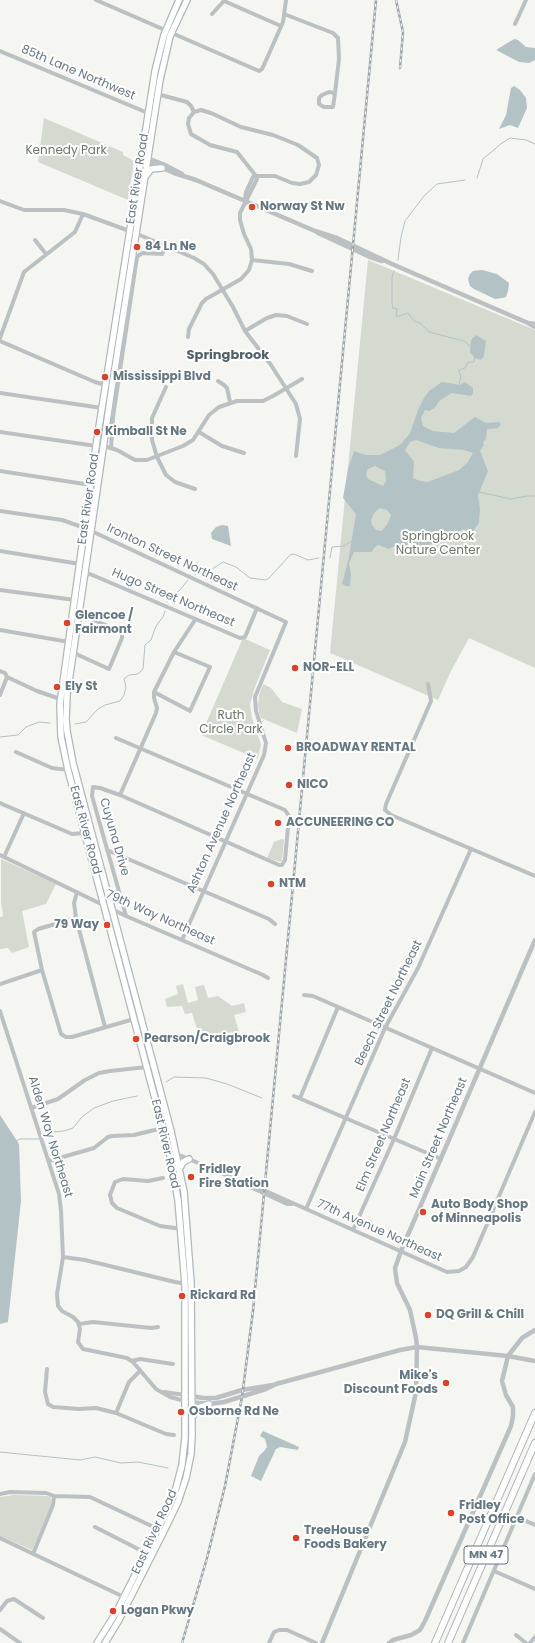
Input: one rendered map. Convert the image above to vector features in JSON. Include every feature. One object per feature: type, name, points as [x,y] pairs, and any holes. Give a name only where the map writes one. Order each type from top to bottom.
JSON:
[{"type":"main road","name":"East River Road","points":[[97,1643],[124,1597],[175,1492],[182,1465],[188,1399],[188,1284],[183,1229],[173,1155],[154,1065],[75,768],[67,731],[67,702],[104,446],[141,158],[157,58],[166,30],[179,0]]},
{"type":"main road","name":"East River Road","points":[[183,1229],[184,1192],[179,1170],[163,1128],[68,770],[61,737],[61,698],[96,446],[132,232],[144,182],[164,57],[172,32],[187,0]]},
{"type":"main road","points":[[144,182],[150,170],[153,168],[162,168]]},
{"type":"main road","points":[[179,1170],[183,1162],[189,1159]]},
{"type":"main road","name":"East River Road","points":[[105,1643],[130,1600],[171,1518],[182,1490],[191,1454],[192,1420],[188,1399]]},
{"type":"main road","points":[[192,1420],[198,1408],[209,1404]]},
{"type":"main road","name":"MN 47","points":[[436,1643],[535,1413]]},
{"type":"main road","name":"MN 47","points":[[448,1643],[535,1443]]},
{"type":"street","points":[[96,0],[259,71],[262,69],[281,26],[286,0]]},
{"type":"street","points":[[515,24],[526,0]]},
{"type":"street","points":[[212,14],[224,1],[281,26]]},
{"type":"street","points":[[284,14],[333,33],[338,38],[338,59],[335,93],[333,106],[324,107],[320,104],[319,98],[322,94],[329,92],[335,93]]},
{"type":"street","name":"85th Lane Northwest","points":[[0,51],[148,114]]},
{"type":"street","points":[[158,94],[186,102],[191,106],[194,112]]},
{"type":"street","points":[[188,337],[189,329],[202,303],[222,289],[241,279],[249,270],[252,260],[251,249],[244,234],[240,220],[240,213],[245,201],[246,192],[253,177],[271,176],[296,184],[304,184],[316,175],[319,169],[319,161],[315,156],[294,142],[247,129],[206,111],[194,112],[189,118],[188,124],[191,134],[205,143],[237,152],[256,176]]},
{"type":"street","points":[[141,158],[176,170],[185,176]]},
{"type":"street","points":[[147,159],[162,168],[245,201],[315,231],[324,237],[370,258],[392,264],[535,327]]},
{"type":"street","points":[[0,201],[24,210],[64,210],[83,214],[166,246],[204,264],[213,274],[236,311],[245,331],[271,365],[296,404],[300,419],[296,456]]},
{"type":"street","points":[[0,338],[24,272],[75,232],[83,214]]},
{"type":"street","points":[[35,240],[46,254]]},
{"type":"street","points":[[111,448],[113,417],[137,257],[142,253],[162,254],[166,246]]},
{"type":"street","points":[[252,260],[289,264],[312,270]]},
{"type":"street","points":[[245,331],[267,318],[276,315],[286,316],[307,324]]},
{"type":"street","points":[[528,323],[535,324]]},
{"type":"street","points":[[0,342],[95,382],[112,387]]},
{"type":"street","points":[[0,432],[104,446],[135,460],[147,460],[188,444],[199,432],[209,415],[219,407],[230,402],[263,401],[302,379]]},
{"type":"street","points":[[218,381],[227,388],[230,402]]},
{"type":"street","points":[[166,387],[154,414],[151,426],[152,440],[163,471],[170,479],[195,489]]},
{"type":"street","points":[[0,393],[102,408]]},
{"type":"street","points":[[199,432],[222,446],[244,453]]},
{"type":"street","points":[[0,471],[91,485]]},
{"type":"street","name":"Ironton Street Northeast","points":[[0,511],[62,520],[85,528],[92,533],[286,622]]},
{"type":"street","points":[[0,551],[80,564]]},
{"type":"street","name":"Hugo Street Northeast","points":[[86,575],[90,574],[240,638],[245,637],[257,608]]},
{"type":"street","points":[[0,590],[75,600]]},
{"type":"street","points":[[73,612],[122,632],[122,638],[109,670],[74,653]]},
{"type":"street","points":[[116,738],[141,748],[247,793],[288,812],[289,816],[285,860],[282,864],[276,864],[120,795],[141,748],[156,713],[157,708],[154,692],[174,652],[195,620]]},
{"type":"street","name":"Ashton Avenue Northeast","points":[[182,940],[264,755],[266,743],[256,711],[255,697],[286,622]]},
{"type":"street","points":[[0,630],[75,643]]},
{"type":"street","points":[[154,692],[190,711],[210,667],[174,652]]},
{"type":"street","points":[[0,671],[5,673],[7,677],[37,691],[61,698],[67,702]]},
{"type":"street","points":[[0,695],[7,677]]},
{"type":"street","points":[[428,684],[431,701],[386,804],[385,810],[391,815],[535,876]]},
{"type":"street","points":[[16,752],[52,768],[68,770],[75,768]]},
{"type":"street","name":"Cuyuna Drive","points":[[120,795],[93,787],[92,796],[126,916]]},
{"type":"street","points":[[0,803],[72,834],[85,834]]},
{"type":"street","points":[[2,856],[24,813]]},
{"type":"street","name":"Beech Street Northeast","points":[[306,1209],[385,1028],[418,968],[471,849]]},
{"type":"street","points":[[107,850],[269,919],[275,924]]},
{"type":"street","name":"79th Way Northeast","points":[[2,856],[104,904],[126,916],[268,978]]},
{"type":"street","points":[[77,892],[74,903],[76,918],[105,1027]]},
{"type":"street","points":[[76,918],[38,929],[34,932],[42,970],[61,1034],[66,1037],[72,1037],[134,1019]]},
{"type":"street","name":"Main Street Northeast","points":[[322,1643],[405,1442],[416,1392],[417,1347],[410,1310],[397,1283],[395,1268],[535,940]]},
{"type":"street","points":[[0,984],[42,970]]},
{"type":"street","points":[[304,995],[312,996],[338,1007],[535,1093]]},
{"type":"street","points":[[300,1098],[338,1007]]},
{"type":"street","name":"Alden Way Northeast","points":[[0,1011],[49,1161],[60,1202],[62,1257],[57,1304],[62,1311],[74,1317],[79,1324]]},
{"type":"street","name":"Elm Street Northeast","points":[[352,1230],[394,1139],[432,1048]]},
{"type":"street","points":[[31,1108],[58,1100],[85,1080],[99,1073],[110,1070],[154,1065]]},
{"type":"street","points":[[294,1096],[441,1159]]},
{"type":"street","name":"77th Avenue Northeast","points":[[173,1155],[189,1159],[281,1197],[292,1204],[447,1272],[459,1271],[466,1267],[473,1257],[535,1112]]},
{"type":"street","points":[[49,1161],[94,1148],[108,1137],[134,1135],[163,1128]]},
{"type":"street","points":[[163,1178],[148,1181],[123,1179],[115,1182],[110,1195],[112,1203],[117,1208],[160,1226],[183,1229]]},
{"type":"street","points":[[62,1257],[86,1260],[188,1284]]},
{"type":"street","points":[[158,1327],[151,1328],[93,1322],[79,1324],[79,1345],[87,1351],[124,1357],[132,1361],[151,1384],[170,1397],[188,1399],[209,1404],[244,1396],[276,1384],[400,1350],[417,1347],[508,1356],[535,1361]]},
{"type":"street","points":[[389,1643],[393,1640],[412,1635],[420,1630],[425,1621],[511,1426],[514,1416],[513,1407],[506,1395],[502,1381],[508,1356],[522,1338],[535,1330]]},
{"type":"street","points":[[132,1361],[140,1359],[173,1364]]},
{"type":"street","points":[[47,1369],[44,1392],[48,1404],[53,1407],[79,1409],[96,1408],[116,1413],[166,1434],[174,1435]]},
{"type":"street","points":[[116,1413],[129,1382],[140,1371]]},
{"type":"street","points":[[188,1399],[216,1398],[265,1385],[276,1384]]},
{"type":"street","points":[[463,1643],[535,1474]]},
{"type":"street","points":[[0,1494],[10,1492],[46,1493],[54,1496],[90,1497],[158,1529]]},
{"type":"street","points":[[33,1554],[53,1505],[54,1496]]},
{"type":"street","points":[[103,1502],[158,1529]]},
{"type":"street","points":[[517,1516],[535,1525]]},
{"type":"street","points":[[95,1527],[146,1553]]},
{"type":"street","points":[[0,1538],[130,1600]]},
{"type":"street","points":[[494,1571],[535,1589]]},
{"type":"street","points":[[0,1610],[7,1600],[14,1599],[43,1618]]},
{"type":"street","points":[[0,1629],[19,1643]]},
{"type":"street","points":[[269,1643],[274,1632],[279,1630],[287,1630],[316,1643]]},
{"type":"street","points":[[516,1635],[526,1643]]},
{"type":"street","points":[[530,1643],[535,1637]]},
{"type":"green space","name":"Kennedy Park","points":[[44,118],[123,152],[123,155],[134,161],[128,200],[38,162]]},
{"type":"green space","name":"Springbrook Nature Center","points":[[368,260],[535,330],[535,668],[469,638],[451,671],[438,700],[330,653]]},
{"type":"green space","name":"Ruth Circle Park","points":[[243,638],[270,650],[255,687],[250,704],[252,718],[261,744],[258,759],[201,735]]},
{"type":"green space","points":[[263,684],[271,688],[282,702],[302,709],[297,733],[261,718],[258,705],[259,695]]},
{"type":"green space","points":[[282,839],[284,840],[281,862],[267,858],[274,842]]},
{"type":"green space","points":[[1,859],[56,884],[46,904],[22,911],[29,947],[12,953],[8,948],[0,949],[0,917],[3,916],[1,902]]},
{"type":"green space","points":[[183,984],[188,1003],[198,1000],[195,987],[204,985],[208,998],[218,996],[232,1006],[244,1003],[246,1012],[234,1015],[239,1032],[209,1034],[198,1032],[192,1013],[185,1014],[182,1006],[167,1007],[165,999],[178,994],[176,986]]},
{"type":"green space","points":[[14,1495],[49,1496],[51,1498],[51,1506],[32,1550],[0,1536],[0,1497]]},
{"type":"shaded area","points":[[514,39],[518,40],[526,47],[535,48],[535,60],[529,63],[519,62],[496,50]]},
{"type":"shaded area","points":[[514,86],[520,90],[526,98],[527,108],[518,128],[510,125],[499,129],[506,115],[511,88]]},
{"type":"shaded area","points":[[482,270],[497,274],[509,283],[506,297],[495,299],[470,286],[468,279],[470,274],[473,271]]},
{"type":"shaded area","points":[[476,335],[486,341],[484,356],[481,360],[475,358],[470,352],[471,340]]},
{"type":"shaded area","points":[[442,382],[460,385],[465,382],[473,388],[473,393],[471,396],[452,393],[440,400],[435,408],[429,411],[425,410],[421,418],[423,426],[433,431],[454,433],[475,417],[486,423],[499,422],[501,424],[498,428],[487,429],[486,439],[483,442],[484,445],[480,451],[488,471],[478,495],[480,509],[479,523],[472,532],[463,529],[445,541],[436,542],[429,545],[392,547],[389,549],[378,545],[372,552],[354,552],[349,563],[351,575],[350,586],[346,586],[342,584],[349,557],[356,514],[343,498],[348,469],[354,451],[366,455],[380,455],[400,445],[410,433],[418,410],[429,391]],"holes":[[[416,440],[439,448],[464,450],[473,453],[467,463],[459,470],[428,482],[420,481],[413,478],[414,462],[405,450],[410,442]],[[375,466],[385,471],[386,481],[383,486],[368,479],[366,474],[368,469]],[[380,508],[387,510],[391,515],[388,523],[382,531],[376,530],[372,525],[371,520],[374,513]]]},
{"type":"shaded area","points":[[222,525],[228,526],[231,546],[212,539],[211,533],[216,527]]},
{"type":"shaded area","points":[[0,1115],[19,1144],[21,1201],[8,1322],[0,1324]]},
{"type":"shaded area","points":[[263,1431],[299,1447],[298,1450],[280,1447],[276,1449],[261,1481],[251,1476],[259,1456],[267,1447],[265,1439],[260,1436]]},
{"type":"waterway","points":[[477,178],[483,159],[510,138],[526,140],[535,144]]},
{"type":"waterway","points":[[398,260],[405,221],[424,196],[437,184],[465,180]]},
{"type":"waterway","points":[[394,271],[392,277],[392,304],[393,308],[397,309],[396,317],[408,313],[414,321],[420,323],[429,332],[464,341],[470,346]]},
{"type":"waterway","points":[[459,385],[461,376],[459,370],[465,368],[468,362],[474,362],[475,356]]},
{"type":"waterway","points":[[479,492],[511,499],[535,496]]},
{"type":"waterway","points":[[330,558],[332,547],[344,546],[352,541]]},
{"type":"waterway","points":[[194,574],[203,575],[223,562],[236,567],[250,578],[266,580],[290,555],[294,554],[308,560],[319,558]]},
{"type":"waterway","points":[[167,602],[171,596],[179,591],[188,580]]},
{"type":"waterway","points":[[75,724],[86,722],[98,709],[105,705],[120,701],[124,695],[126,687],[124,679],[129,675],[138,674],[143,669],[145,645],[151,640],[156,626],[163,617],[165,611]]},
{"type":"waterway","points":[[0,737],[18,735],[26,727],[39,722],[50,723]]},
{"type":"waterway","points":[[166,1082],[174,1077],[206,1078],[227,1084],[262,1098]]},
{"type":"waterway","points":[[47,1137],[52,1132],[64,1131],[73,1128],[82,1117],[94,1108],[113,1101],[137,1096]]},
{"type":"waterway","points":[[16,1141],[20,1139],[39,1139]]},
{"type":"waterway","points":[[0,1452],[80,1460],[95,1457],[121,1463],[138,1462],[168,1468]]},
{"type":"railway","points":[[182,1643],[207,1558],[225,1486],[242,1397],[253,1311],[376,0]]},
{"type":"railway","points":[[396,0],[403,32],[400,68]]},
{"type":"place","name":"Norway St Nw","points":[[252,207]]},
{"type":"place","name":"84 Ln Ne","points":[[137,247]]},
{"type":"place","name":"Mississippi Blvd","points":[[105,377]]},
{"type":"place","name":"Kimball St Ne","points":[[97,432]]},
{"type":"place","name":"Glencoe / Fairmont","points":[[67,623]]},
{"type":"place","name":"NOR-ELL","points":[[295,668]]},
{"type":"place","name":"Ely St","points":[[57,687]]},
{"type":"place","name":"BROADWAY RENTAL","points":[[288,748]]},
{"type":"place","name":"NICO","points":[[289,785]]},
{"type":"place","name":"ACCUNEERING CO","points":[[278,823]]},
{"type":"place","name":"NTM","points":[[271,884]]},
{"type":"place","name":"79 Way","points":[[107,925]]},
{"type":"place","name":"Pearson/Craigbrook","points":[[136,1039]]},
{"type":"place","name":"Fridley Fire Station","points":[[191,1177]]},
{"type":"place","name":"Auto Body Shop of Minneapolis","points":[[423,1212]]},
{"type":"place","name":"Rickard Rd","points":[[182,1296]]},
{"type":"place","name":"DQ Grill & Chill","points":[[428,1315]]},
{"type":"place","name":"Mike's Discount Foods","points":[[446,1383]]},
{"type":"place","name":"Osborne Rd Ne","points":[[181,1412]]},
{"type":"place","name":"Fridley Post Office","points":[[451,1513]]},
{"type":"place","name":"TreeHouse Foods Bakery","points":[[296,1538]]},
{"type":"place","name":"Logan Pkwy","points":[[113,1611]]},
{"type":"district","name":"Springbrook","points":[[228,356]]}]
